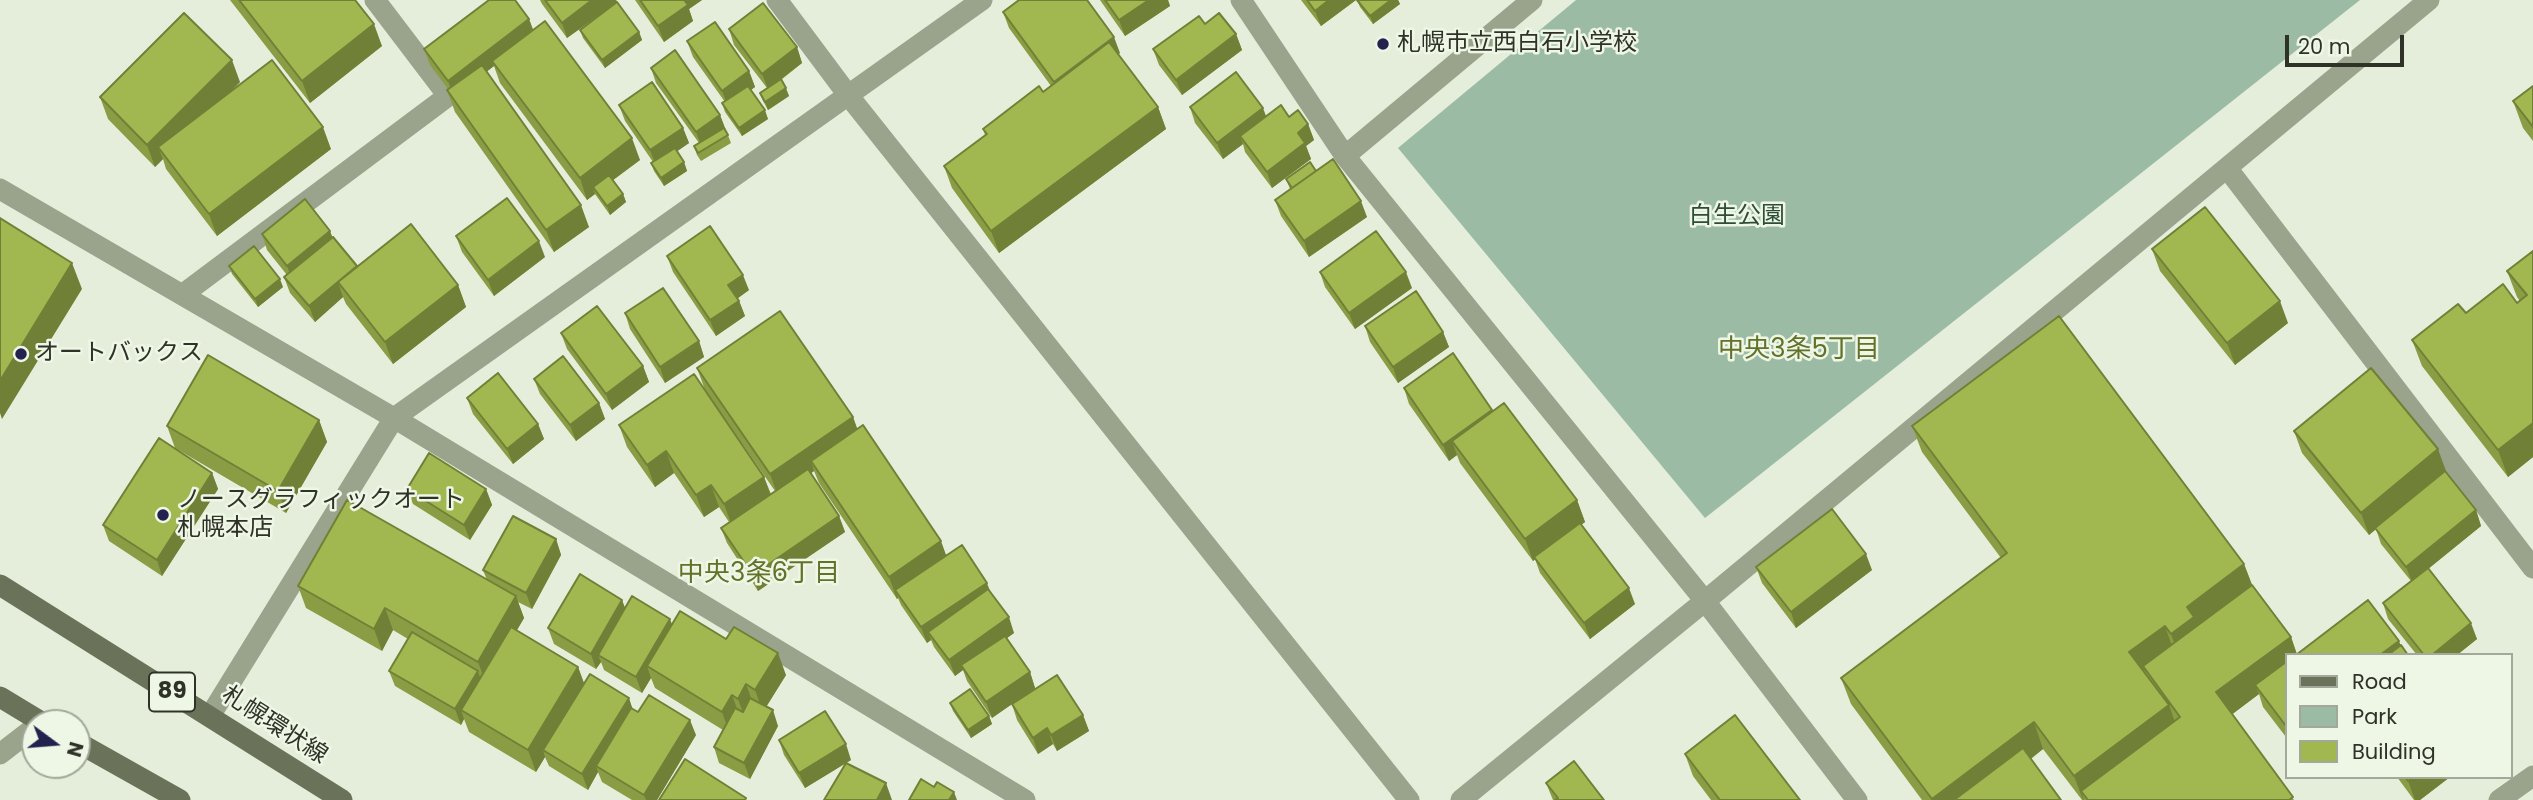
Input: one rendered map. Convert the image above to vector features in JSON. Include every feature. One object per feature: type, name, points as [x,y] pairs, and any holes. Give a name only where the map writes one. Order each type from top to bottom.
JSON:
[{"type":"main road","name":"札幌環状線","points":[[0,585],[342,800]]},
{"type":"main road","points":[[0,696],[21,711]]},
{"type":"main road","points":[[91,750],[180,800]]},
{"type":"street","points":[[182,295],[448,96],[375,0]]},
{"type":"street","points":[[777,0],[848,95],[1409,800]]},
{"type":"street","points":[[211,716],[394,418],[982,0]]},
{"type":"street","points":[[1241,0],[1345,156],[1705,601],[1857,800]]},
{"type":"street","points":[[1345,156],[1532,0]]},
{"type":"street","points":[[1461,800],[2429,0]]},
{"type":"street","points":[[2227,168],[2533,568]]},
{"type":"street","points":[[0,189],[394,418],[1025,800]]},
{"type":"street","points":[[0,754],[21,738]]},
{"type":"street","points":[[2499,800],[2533,776]]},
{"type":"green space","name":"白生公園","points":[[1576,0],[2360,0],[1705,518],[1398,148]]},
{"type":"building","points":[[239,0],[355,0],[374,24],[302,81]]},
{"type":"building","points":[[489,0],[515,0],[529,19],[448,81],[424,49]]},
{"type":"building","points":[[545,0],[592,0],[562,23]]},
{"type":"building","points":[[640,0],[684,0],[688,5],[658,26]]},
{"type":"building","points":[[1019,0],[1087,0],[1114,37],[1054,82],[1003,12]]},
{"type":"building","points":[[1105,0],[1149,0],[1119,20]]},
{"type":"building","points":[[1307,0],[1329,0],[1315,11]]},
{"type":"building","points":[[1357,0],[1391,0],[1370,16]]},
{"type":"building","points":[[617,2],[639,32],[602,60],[580,30]]},
{"type":"building","points":[[763,3],[797,47],[762,74],[729,29]]},
{"type":"building","points":[[184,13],[232,60],[147,145],[100,97]]},
{"type":"building","points":[[1219,13],[1236,34],[1176,80],[1153,49],[1199,16],[1205,24]]},
{"type":"building","points":[[545,21],[632,138],[580,178],[492,61]]},
{"type":"building","points":[[715,22],[749,71],[722,91],[687,41]]},
{"type":"building","points":[[1109,42],[1158,107],[991,231],[944,166],[987,134],[983,129],[1039,86],[1043,92]]},
{"type":"building","points":[[675,50],[720,115],[696,132],[651,68]]},
{"type":"building","points":[[272,60],[323,127],[209,214],[158,147]]},
{"type":"building","points":[[482,65],[581,205],[546,230],[447,90]]},
{"type":"building","points":[[1236,72],[1263,108],[1217,143],[1190,107]]},
{"type":"building","points":[[781,79],[786,88],[765,102],[760,93]]},
{"type":"building","points":[[652,82],[683,128],[650,150],[619,105]]},
{"type":"building","points":[[748,86],[765,110],[739,128],[722,103]]},
{"type":"building","points":[[2533,86],[2533,127],[2513,101]]},
{"type":"building","points":[[1281,105],[1289,117],[1298,110],[1308,124],[1298,133],[1305,143],[1267,172],[1240,136]]},
{"type":"building","points":[[724,128],[728,135],[698,153],[694,146]]},
{"type":"building","points":[[675,148],[684,162],[661,178],[651,163]]},
{"type":"building","points":[[1333,159],[1361,201],[1304,241],[1275,200]]},
{"type":"building","points":[[1310,162],[1316,171],[1292,188],[1286,179]]},
{"type":"building","points":[[609,175],[623,194],[607,206],[593,187]]},
{"type":"building","points":[[507,198],[539,241],[488,280],[456,236]]},
{"type":"building","points":[[305,199],[330,231],[287,266],[262,234]]},
{"type":"building","points":[[2205,207],[2280,301],[2227,343],[2152,249]]},
{"type":"building","points":[[0,218],[72,263],[0,381]]},
{"type":"building","points":[[411,224],[458,285],[385,342],[338,282]]},
{"type":"building","points":[[710,226],[743,275],[728,285],[739,301],[710,320],[667,256]]},
{"type":"building","points":[[1376,231],[1406,272],[1349,313],[1320,272]]},
{"type":"building","points":[[333,237],[357,266],[309,306],[284,277]]},
{"type":"building","points":[[254,246],[280,279],[255,299],[229,266]]},
{"type":"building","points":[[2533,251],[2533,423],[2498,450],[2412,340],[2458,304],[2466,313],[2503,284],[2517,303],[2527,295],[2507,271]]},
{"type":"building","points":[[663,288],[699,341],[660,367],[625,313]]},
{"type":"building","points":[[1416,291],[1443,332],[1393,367],[1365,326]]},
{"type":"building","points":[[597,306],[643,366],[606,394],[561,333]]},
{"type":"building","points":[[780,311],[853,417],[770,474],[697,368]]},
{"type":"building","points":[[2059,316],[2244,564],[2187,607],[2194,617],[2171,634],[2165,626],[2129,652],[2169,705],[2074,776],[2034,722],[1932,799],[1841,678],[2007,553],[1912,426]]},
{"type":"building","points":[[1453,353],[1492,410],[1443,445],[1404,388]]},
{"type":"building","points":[[208,355],[319,420],[278,491],[167,426]]},
{"type":"building","points":[[563,356],[599,403],[570,425],[534,379]]},
{"type":"building","points":[[2371,368],[2438,449],[2361,513],[2294,431]]},
{"type":"building","points":[[498,373],[538,424],[507,449],[467,398]]},
{"type":"building","points":[[694,374],[764,477],[724,504],[711,485],[696,495],[666,451],[647,465],[619,425]]},
{"type":"building","points":[[1504,403],[1577,500],[1525,539],[1452,441]]},
{"type":"building","points":[[863,425],[941,541],[889,577],[811,461]]},
{"type":"building","name":"ノースグラフィックオート 札幌本店","points":[[159,438],[212,473],[157,560],[103,525]]},
{"type":"building","points":[[429,453],[486,489],[464,525],[407,489]]},
{"type":"building","points":[[808,469],[839,516],[753,575],[721,528]]},
{"type":"building","points":[[2445,471],[2476,510],[2406,567],[2375,528]]},
{"type":"building","points":[[347,500],[516,596],[478,662],[385,608],[374,629],[298,586]]},
{"type":"building","points":[[1832,509],[1866,554],[1791,612],[1756,567]]},
{"type":"building","points":[[513,516],[556,539],[526,593],[483,570]]},
{"type":"building","points":[[1580,523],[1629,588],[1584,623],[1534,557]]},
{"type":"building","points":[[962,545],[987,583],[921,627],[895,590]]},
{"type":"building","points":[[2428,568],[2471,623],[2434,653],[2422,653],[2383,603]]},
{"type":"building","points":[[580,574],[622,600],[591,654],[548,628]]},
{"type":"building","points":[[2252,585],[2291,637],[2216,692],[2293,797],[2289,800],[2088,800],[2081,791],[2180,717],[2143,666]]},
{"type":"building","points":[[988,589],[1009,617],[949,660],[928,632]]},
{"type":"building","points":[[632,596],[670,619],[636,677],[598,655]]},
{"type":"building","points":[[2368,600],[2399,641],[2383,653],[2299,653]]},
{"type":"building","points":[[680,611],[726,639],[734,627],[778,653],[755,690],[746,684],[738,699],[732,695],[722,712],[647,666]]},
{"type":"building","points":[[511,627],[578,667],[528,750],[461,710]]},
{"type":"building","points":[[412,632],[478,671],[455,709],[389,671]]},
{"type":"building","points":[[1005,636],[1030,672],[986,702],[961,665]]},
{"type":"building","points":[[2401,645],[2407,653],[2391,653]]},
{"type":"building","points":[[2284,663],[2284,723],[2255,685]]},
{"type":"building","points":[[590,674],[629,698],[582,774],[543,750]]},
{"type":"building","points":[[1057,675],[1083,715],[1051,735],[1047,728],[1033,738],[1012,704]]},
{"type":"building","points":[[970,689],[989,716],[968,730],[950,703]]},
{"type":"building","points":[[649,695],[690,720],[644,795],[596,766],[631,708],[638,712]]},
{"type":"building","points":[[750,698],[773,710],[744,763],[714,747],[735,708],[743,712]]},
{"type":"building","points":[[825,711],[846,744],[799,773],[779,740]]},
{"type":"building","points":[[1735,715],[1800,800],[1720,800],[1685,754]]},
{"type":"building","points":[[2023,748],[2061,800],[1954,800]]},
{"type":"building","points":[[685,759],[746,798],[745,800],[659,800]]},
{"type":"building","points":[[1574,761],[1604,800],[1555,800],[1558,798],[1546,783]]},
{"type":"building","points":[[846,763],[886,783],[877,800],[824,800]]},
{"type":"building","points":[[921,779],[934,787],[937,782],[954,792],[949,800],[909,800]]},
{"type":"place","name":"札幌市立西白石小学校","points":[[1383,44]]},
{"type":"place","name":"オートバックス","points":[[21,354]]},
{"type":"place","name":"ノースグラフィックオート 札幌本店","points":[[163,515]]},
{"type":"district","name":"中央3条5丁目","points":[[1799,350]]},
{"type":"district","name":"中央3条6丁目","points":[[759,574]]}]
